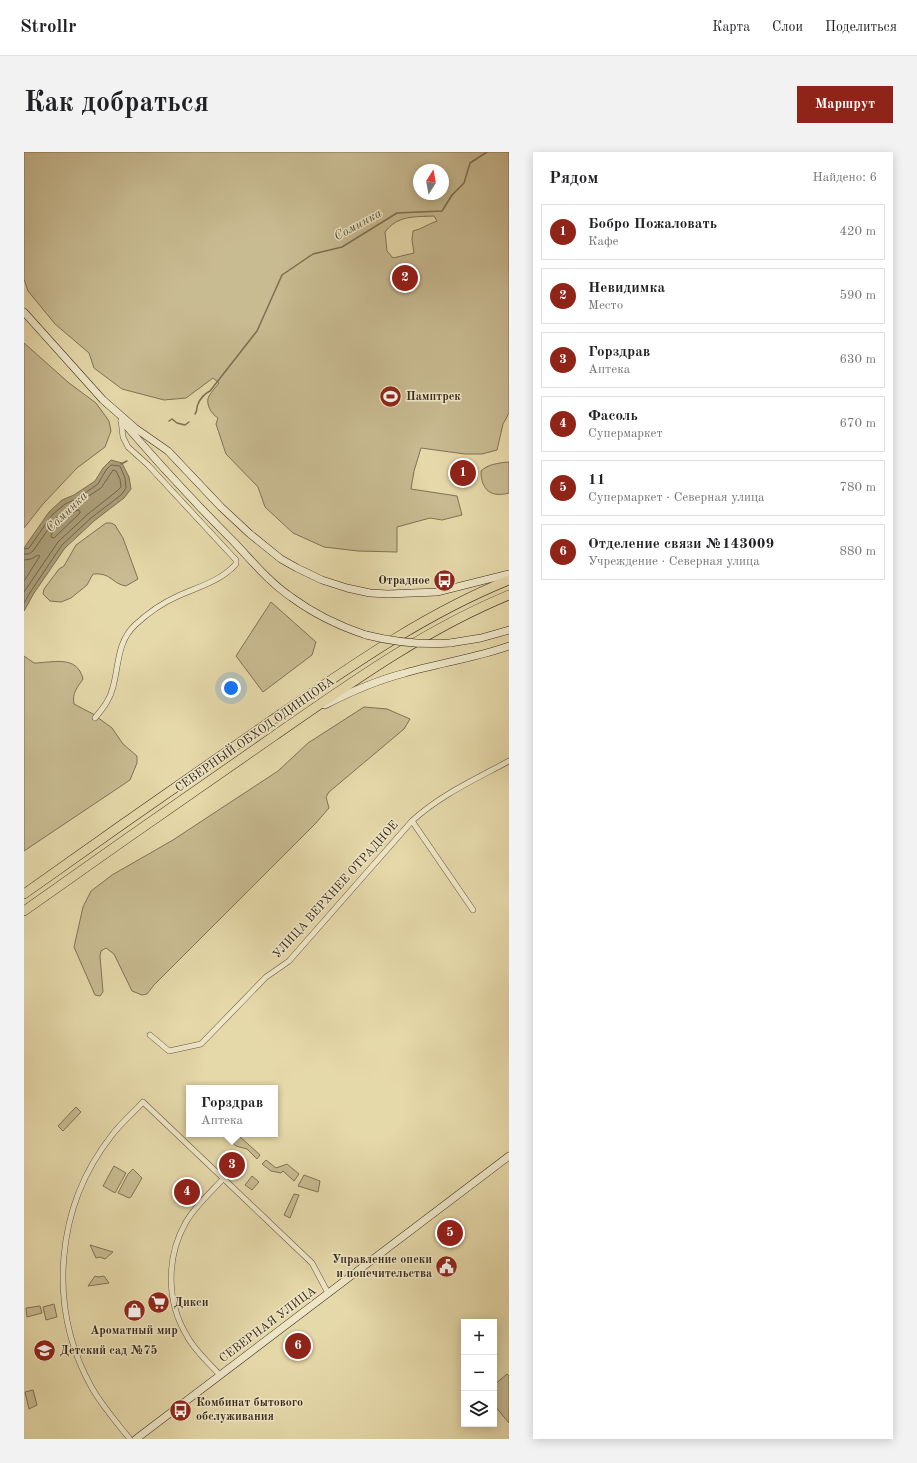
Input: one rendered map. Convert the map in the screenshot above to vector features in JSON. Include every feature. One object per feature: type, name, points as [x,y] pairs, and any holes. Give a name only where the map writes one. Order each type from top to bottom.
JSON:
[{"type":"highway","name":"СЕВЕРНЫЙ ОБХОД ОДИНЦОВА","points":[[24,894],[208,764],[381,647],[433,616],[472,596],[509,580]]},
{"type":"highway","name":"СЕВЕРНЫЙ ОБХОД ОДИНЦОВА","points":[[24,911],[382,662],[420,639],[465,615],[509,595]]},
{"type":"main road","points":[[24,312],[205,513],[278,588],[301,604],[339,626],[366,635],[407,642],[450,643],[481,638],[509,630]]},
{"type":"main road","points":[[103,400],[135,428],[160,444],[172,454],[236,521],[268,549],[291,565],[322,580],[370,593],[411,594],[437,592],[509,574]]},
{"type":"main road","points":[[281,731],[297,720],[332,701],[386,679],[509,646]]},
{"type":"main road","name":"СЕВЕРНАЯ УЛИЦА","points":[[136,1439],[509,1156]]},
{"type":"street","points":[[95,718],[107,704],[113,687],[117,662],[126,635],[135,625],[160,605],[222,576],[236,564],[236,560],[148,465],[128,447],[123,437],[121,420]]},
{"type":"street","name":"УЛИЦА ВЕРХНЕЕ ОТРАДНОЕ","points":[[150,1035],[169,1051],[201,1044],[266,976],[289,961],[424,809],[509,761]]},
{"type":"street","points":[[412,821],[473,910]]},
{"type":"street","points":[[130,1439],[110,1415],[91,1387],[75,1350],[68,1324],[63,1284],[64,1257],[70,1220],[77,1196],[90,1170],[112,1134],[143,1102],[312,1263],[328,1293]]},
{"type":"street","points":[[220,1375],[193,1346],[181,1324],[173,1295],[171,1272],[178,1241],[186,1222],[199,1205],[224,1178]]},
{"type":"shaded area","points":[[24,152],[509,152],[509,413],[503,424],[497,450],[482,454],[465,454],[421,448],[414,471],[411,489],[457,496],[462,515],[442,520],[430,518],[397,527],[397,552],[358,551],[324,547],[293,533],[265,507],[258,487],[226,454],[216,424],[218,418],[211,411],[208,405],[209,396],[219,383],[213,378],[186,398],[164,400],[122,389],[94,368],[89,353],[55,324],[28,291],[24,279]],"holes":[[[434,216],[437,221],[413,231],[412,240],[414,253],[393,258],[387,251],[385,232],[395,222],[407,218]]]},
{"type":"shaded area","points":[[24,343],[69,383],[96,403],[109,421],[111,431],[105,447],[77,468],[43,504],[24,528]]},
{"type":"shaded area","points":[[509,462],[509,493],[497,494],[488,491],[485,488],[481,478],[481,471],[490,465]]},
{"type":"shaded area","points":[[106,523],[115,525],[123,538],[138,579],[126,586],[117,583],[108,576],[93,574],[87,585],[71,598],[61,602],[50,601],[43,594],[44,589],[59,569],[64,566],[76,545]]},
{"type":"shaded area","points":[[271,602],[316,642],[312,655],[263,692],[236,656]]},
{"type":"shaded area","points":[[24,656],[34,663],[56,661],[70,663],[75,666],[80,671],[83,679],[74,694],[74,704],[93,714],[112,728],[123,744],[137,756],[137,763],[130,780],[24,851]]},
{"type":"shaded area","points":[[364,707],[387,709],[410,719],[404,729],[329,792],[326,797],[329,808],[315,824],[154,985],[147,994],[142,995],[132,991],[114,954],[106,948],[101,951],[100,956],[103,992],[100,996],[95,995],[74,947],[83,907],[91,891],[112,875],[173,840],[278,771],[308,743]]},
{"type":"shaded area","points":[[76,1107],[81,1112],[63,1131],[58,1126]]},
{"type":"shaded area","points":[[226,1137],[240,1137],[260,1155],[257,1159],[247,1149],[236,1146]]},
{"type":"shaded area","points":[[266,1160],[276,1168],[287,1164],[299,1174],[294,1181],[283,1171],[281,1173],[271,1171],[262,1164]]},
{"type":"shaded area","points":[[114,1166],[126,1173],[115,1193],[103,1186]]},
{"type":"shaded area","points":[[133,1169],[142,1178],[129,1198],[118,1193],[128,1174]]},
{"type":"shaded area","points":[[304,1175],[320,1181],[318,1192],[298,1186]]},
{"type":"shaded area","points":[[252,1176],[259,1182],[252,1190],[245,1185]]},
{"type":"shaded area","points":[[294,1194],[299,1195],[290,1218],[284,1215]]},
{"type":"shaded area","points":[[90,1245],[113,1252],[105,1259],[100,1257],[96,1258]]},
{"type":"shaded area","points":[[95,1276],[104,1276],[109,1283],[88,1286]]},
{"type":"shaded area","points":[[54,1304],[57,1317],[46,1320],[43,1307]]},
{"type":"shaded area","points":[[40,1306],[42,1313],[27,1317],[26,1308]]},
{"type":"shaded area","points":[[507,1374],[509,1376],[509,1423],[497,1409],[497,1382]]},
{"type":"shaded area","points":[[33,1390],[37,1405],[29,1409],[25,1392]]},
{"type":"water","points":[[111,460],[122,463],[129,477],[131,489],[124,498],[94,521],[65,548],[34,593],[24,611],[24,548],[49,512],[62,500],[74,495],[95,481],[103,468]]},
{"type":"waterway","name":"Соминка","points":[[195,414],[197,405],[201,398],[210,391],[257,331],[282,275],[313,254],[342,247],[397,213],[442,211],[452,195],[464,183],[470,163],[487,152]]},
{"type":"waterway","name":"Соминка","points":[[169,421],[172,419],[177,423],[185,425],[189,422]]},
{"type":"waterway","name":"Соминка","points":[[121,464],[127,461]]},
{"type":"place","name":"Невидимка","points":[[405,278]]},
{"type":"place","name":"Памптрек","points":[[391,397]]},
{"type":"place","name":"Бобро Пожаловать","points":[[463,473]]},
{"type":"place","name":"Отрадное","points":[[445,581]]},
{"type":"place","name":"Горздрав","points":[[232,1165]]},
{"type":"place","name":"Фасоль","points":[[187,1192]]},
{"type":"place","name":"11","points":[[450,1233]]},
{"type":"place","name":"Управление опеки и попечительства","points":[[447,1267]]},
{"type":"place","name":"Дикси","points":[[159,1303]]},
{"type":"place","name":"Ароматный мир","points":[[134,1310]]},
{"type":"place","name":"Отделение связи №143009","points":[[298,1346]]},
{"type":"place","name":"Детский сад №75","points":[[45,1351]]},
{"type":"place","name":"Комбинат бытового обслуживания","points":[[181,1410]]}]
